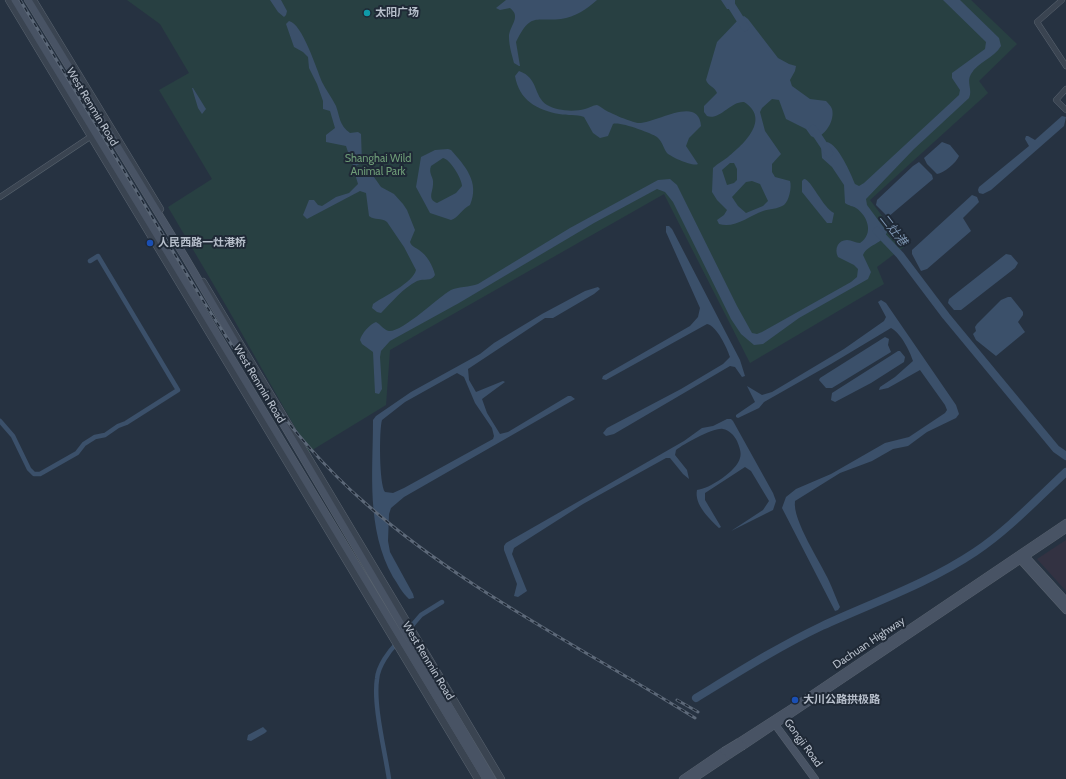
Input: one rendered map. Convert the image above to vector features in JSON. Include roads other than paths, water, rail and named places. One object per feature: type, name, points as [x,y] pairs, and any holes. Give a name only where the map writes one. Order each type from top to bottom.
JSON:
[{"type":"main road","name":"West Renmin Road","points":[[15,0],[93,134],[486,779]]},
{"type":"main road","name":"West Renmin Road","points":[[28,0],[107,125],[294,441],[395,628]]},
{"type":"main road","name":"Dachuan Highway","points":[[683,779],[772,724],[1021,556],[1066,523]]},
{"type":"main road","name":"Dachuan Highway","points":[[1021,556],[1066,529]]},
{"type":"main road","points":[[1021,556],[1066,601]]},
{"type":"main road","points":[[1021,556],[1066,610]]},
{"type":"main road","name":"West Renmin Road","points":[[404,643],[492,779]]},
{"type":"main road","name":"Gongji Road","points":[[772,724],[809,779]]},
{"type":"main road","name":"Gongji Road","points":[[772,724],[815,779]]},
{"type":"main road","name":"Dachuan Highway","points":[[693,779],[726,753]]},
{"type":"street","name":"West Renmin Road","points":[[9,0],[93,134]]},
{"type":"street","name":"West Renmin Road","points":[[33,0],[501,779]]},
{"type":"street","points":[[1062,0],[1037,22],[1066,66]]},
{"type":"street","points":[[1066,89],[1056,100],[1066,110]]},
{"type":"street","points":[[0,197],[107,125]]},
{"type":"street","name":"West Renmin Road","points":[[404,643],[478,779]]},
{"type":"waterway","name":"二灶港","points":[[728,0],[745,27]]},
{"type":"waterway","name":"二灶港","points":[[813,129],[829,153]]},
{"type":"waterway","name":"二灶港","points":[[877,231],[900,255],[946,316],[1056,449],[1066,456]]},
{"type":"waterway","points":[[0,421],[13,436],[29,469],[34,474],[40,474],[77,453],[84,444],[95,437],[105,435],[178,390],[98,256],[90,261]]},
{"type":"waterway","points":[[696,698],[758,660],[806,634],[900,592],[957,563],[999,534],[1066,472]]},
{"type":"waterway","points":[[409,629],[421,615],[442,602]]},
{"type":"waterway","points":[[389,779],[378,715],[376,690],[379,669],[388,654],[398,642]]},
{"type":"railway","points":[[20,0],[206,306],[229,341],[278,410],[305,443],[334,474],[365,503],[403,534],[483,591],[695,718]]},
{"type":"railway","points":[[677,700],[698,712]]},
{"type":"place","name":"太阳广场","points":[[367,13]]},
{"type":"place","name":"人民西路一灶港桥","points":[[150,243]]},
{"type":"place","name":"大川公路拱极路","points":[[795,700]]},
{"type":"park label","name":"Shanghai Wild Animal Park","points":[[378,165]]}]
